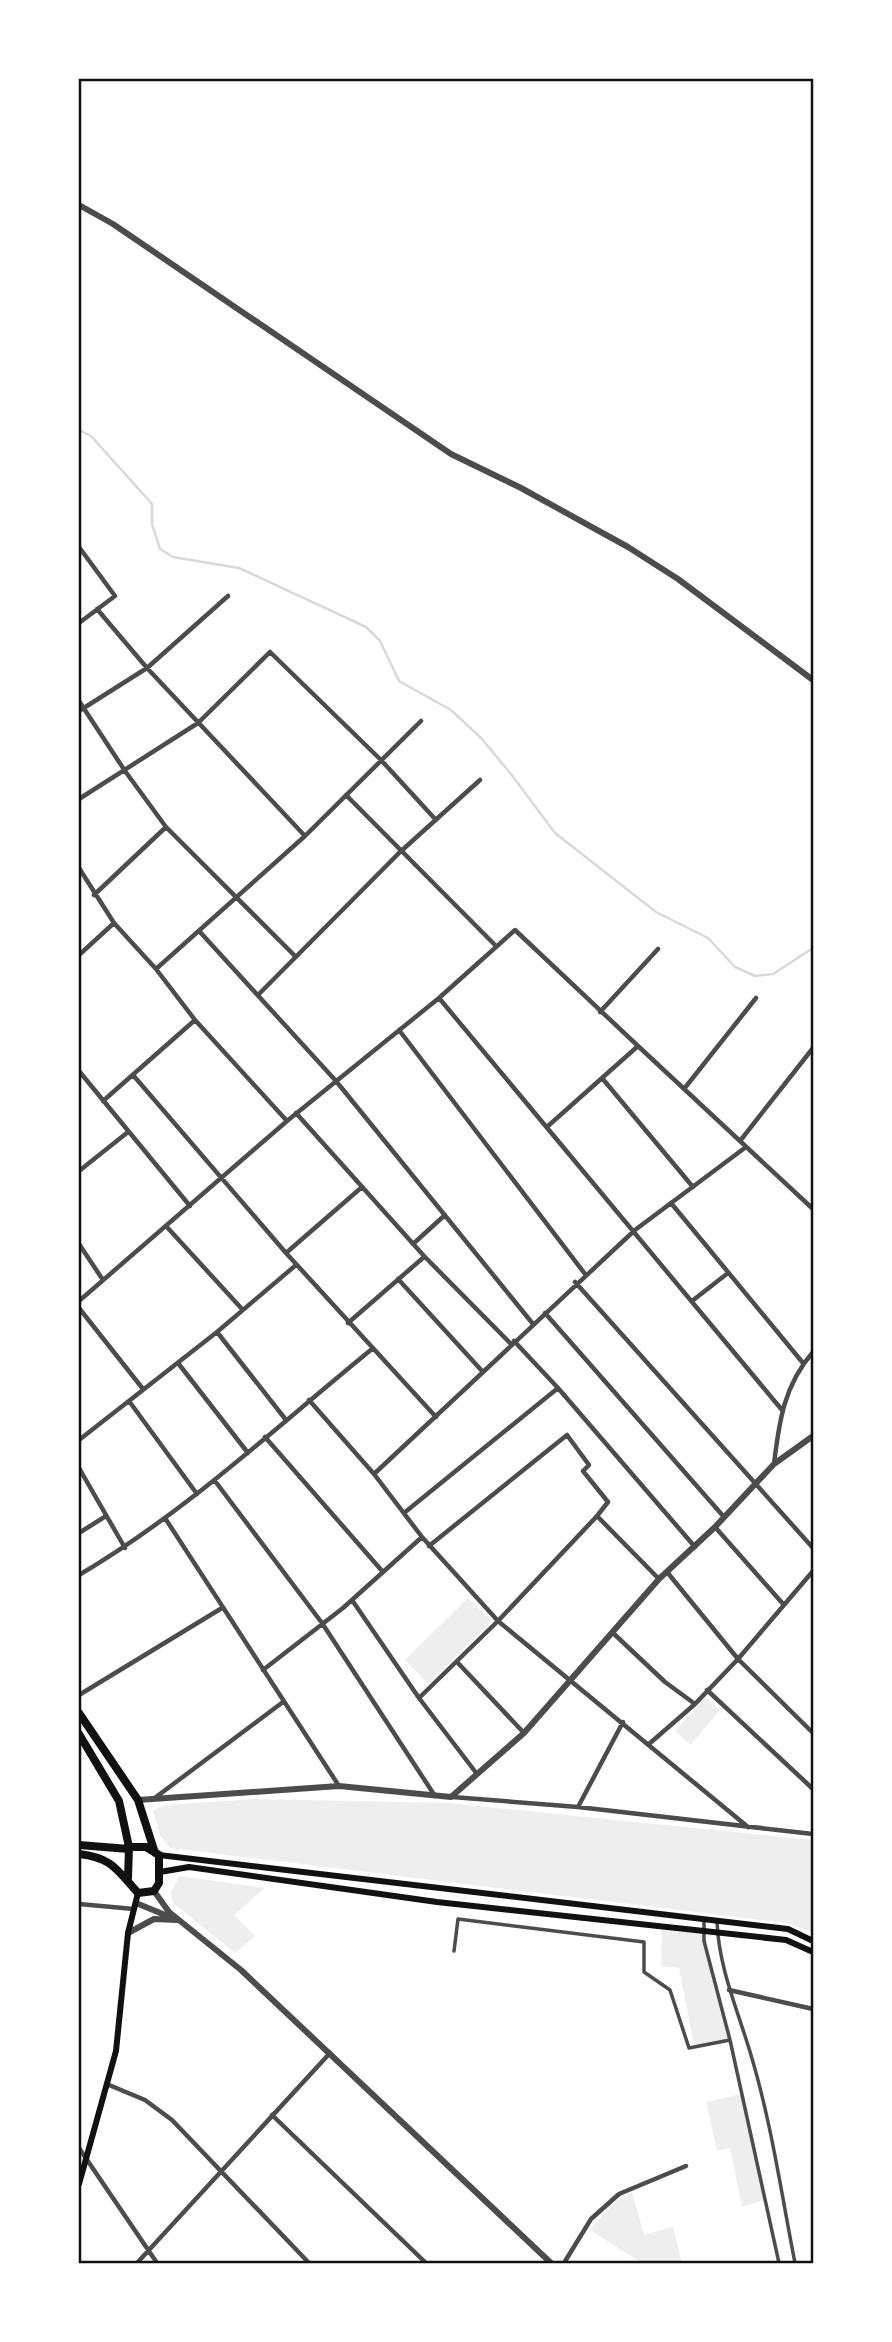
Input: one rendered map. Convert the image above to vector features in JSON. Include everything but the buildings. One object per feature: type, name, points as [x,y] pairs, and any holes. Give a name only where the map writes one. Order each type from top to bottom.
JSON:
[{"type":"highway","points":[[79,1713],[138,1800],[157,1854],[159,1883],[154,1891],[138,1893],[128,1878],[105,1859],[79,1854]]},
{"type":"highway","points":[[79,1734],[84,1750],[119,1801],[129,1848],[128,1878]]},
{"type":"highway","points":[[116,1849],[123,1843],[126,1832]]},
{"type":"highway","points":[[79,1845],[116,1849],[138,1845],[157,1854]]},
{"type":"main road","points":[[157,1854],[788,1929],[813,1941]]},
{"type":"main road","points":[[160,1872],[189,1867],[437,1902],[786,1940],[813,1952]]},
{"type":"main road","points":[[79,2184],[109,2085],[116,2051],[128,1933],[138,1893]]},
{"type":"street","points":[[79,205],[113,224],[451,454],[521,488],[628,547],[756,635],[813,680]]},
{"type":"street","points":[[79,547],[115,596],[79,623]]},
{"type":"street","points":[[81,709],[146,668],[228,596]]},
{"type":"street","points":[[97,609],[146,668],[305,836]]},
{"type":"street","points":[[79,799],[198,723],[270,652],[381,760],[436,820]]},
{"type":"street","points":[[79,701],[81,709],[166,827],[296,957]]},
{"type":"street","points":[[156,970],[305,836],[421,721]]},
{"type":"street","points":[[258,995],[400,852],[480,780]]},
{"type":"street","points":[[346,795],[495,945]]},
{"type":"street","points":[[94,895],[166,827]]},
{"type":"street","points":[[79,868],[114,923],[156,970],[195,1020],[287,1121]]},
{"type":"street","points":[[79,955],[114,923]]},
{"type":"street","points":[[79,1301],[296,1113],[439,998],[495,945],[515,930],[813,1209]]},
{"type":"street","points":[[200,932],[337,1081],[533,1324]]},
{"type":"street","points":[[600,1012],[658,949]]},
{"type":"street","points":[[439,998],[635,1230],[782,1410]]},
{"type":"street","points":[[684,1089],[756,998]]},
{"type":"street","points":[[103,1101],[195,1020]]},
{"type":"street","points":[[399,1030],[585,1274]]},
{"type":"street","points":[[548,1126],[638,1046]]},
{"type":"street","points":[[740,1141],[813,1048]]},
{"type":"street","points":[[79,1071],[190,1206]]},
{"type":"street","points":[[133,1075],[286,1254],[436,1417]]},
{"type":"street","points":[[602,1078],[693,1186]]},
{"type":"street","points":[[296,1113],[424,1256],[558,1388],[695,1547]]},
{"type":"street","points":[[79,1171],[128,1132]]},
{"type":"street","points":[[374,1474],[575,1282],[635,1230],[746,1147]]},
{"type":"street","points":[[286,1254],[362,1186]]},
{"type":"street","points":[[671,1203],[803,1363]]},
{"type":"street","points":[[413,1244],[445,1215]]},
{"type":"street","points":[[166,1226],[242,1309]]},
{"type":"street","points":[[79,1244],[103,1280]]},
{"type":"street","points":[[348,1323],[424,1256]]},
{"type":"street","points":[[79,1440],[217,1332],[296,1265]]},
{"type":"street","points":[[692,1301],[728,1273]]},
{"type":"street","points":[[398,1279],[483,1372]]},
{"type":"street","points":[[575,1282],[813,1548]]},
{"type":"street","points":[[79,1308],[143,1389]]},
{"type":"street","points":[[545,1313],[725,1518]]},
{"type":"street","points":[[217,1332],[286,1420]]},
{"type":"street","points":[[79,1575],[125,1548],[215,1481],[372,1349]]},
{"type":"street","points":[[774,1464],[782,1410],[789,1388],[803,1363],[813,1352]]},
{"type":"street","points":[[178,1363],[248,1453]]},
{"type":"street","points":[[404,1513],[558,1388]]},
{"type":"street","points":[[309,1400],[374,1474],[428,1546],[498,1621],[748,1827]]},
{"type":"street","points":[[129,1401],[197,1494]]},
{"type":"street","points":[[419,1698],[458,1663],[608,1502],[583,1471],[589,1465],[567,1435],[428,1546]]},
{"type":"street","points":[[452,1797],[524,1732],[659,1579],[725,1518],[774,1464],[813,1436]]},
{"type":"street","points":[[265,1437],[383,1572]]},
{"type":"street","points":[[79,1468],[125,1548]]},
{"type":"street","points":[[215,1481],[322,1623],[435,1796]]},
{"type":"street","points":[[79,1533],[106,1516]]},
{"type":"street","points":[[597,1516],[659,1579]]},
{"type":"street","points":[[165,1518],[339,1786]]},
{"type":"street","points":[[715,1527],[784,1605]]},
{"type":"street","points":[[262,1670],[352,1600],[422,1537]]},
{"type":"street","points":[[649,1744],[695,1704],[813,1571]]},
{"type":"street","points":[[667,1572],[738,1658],[813,1733]]},
{"type":"street","points":[[352,1600],[419,1698],[477,1774]]},
{"type":"street","points":[[79,1695],[222,1608]]},
{"type":"street","points":[[612,1632],[664,1682],[695,1704]]},
{"type":"street","points":[[458,1663],[524,1732]]},
{"type":"street","points":[[707,1690],[813,1789]]},
{"type":"street","points":[[152,1800],[283,1702]]},
{"type":"street","points":[[578,1807],[623,1722]]},
{"type":"street","points":[[138,1800],[339,1786],[578,1807],[813,1834]]},
{"type":"street","points":[[154,1891],[178,1920],[241,1970],[551,2263]]},
{"type":"street","points":[[79,1905],[135,1906],[178,1920]]},
{"type":"street","points":[[128,1933],[154,1919],[178,1920]]},
{"type":"street","points":[[454,1951],[458,1919],[644,1942],[644,1972],[670,1990],[689,2048],[730,2040]]},
{"type":"street","points":[[704,1920],[704,1932],[779,2263]]},
{"type":"street","points":[[717,1921],[717,1934],[729,1990],[754,2063],[795,2263]]},
{"type":"street","points":[[729,1990],[813,2009]]},
{"type":"street","points":[[137,2263],[330,2052]]},
{"type":"street","points":[[109,2085],[159,2109],[309,2263]]},
{"type":"street","points":[[272,2115],[426,2263]]},
{"type":"street","points":[[79,2148],[147,2253],[157,2263]]},
{"type":"street","points":[[564,2263],[591,2219],[619,2194],[686,2166]]},
{"type":"shaded area","points":[[468,1598],[492,1621],[428,1684],[405,1660]]},
{"type":"shaded area","points":[[705,1697],[720,1710],[691,1745],[675,1731]]},
{"type":"shaded area","points":[[256,1799],[448,1803],[813,1840],[813,1932],[786,1923],[170,1848],[160,1835],[153,1810],[165,1805]]},
{"type":"shaded area","points":[[179,1876],[265,1888],[234,1915],[255,1936],[235,1953],[173,1903],[171,1893]]},
{"type":"shaded area","points":[[662,1928],[704,1932],[730,2040],[694,2045],[679,1968],[661,1966]]},
{"type":"shaded area","points":[[741,2094],[764,2200],[742,2207],[730,2148],[717,2151],[706,2102]]},
{"type":"shaded area","points":[[632,2192],[644,2235],[673,2227],[682,2263],[642,2263],[590,2230],[616,2201]]},
{"type":"waterway","points":[[79,430],[91,436],[152,504],[152,524],[160,549],[173,557],[239,568],[366,627],[380,641],[399,681],[451,710],[481,738],[555,833],[656,912],[708,938],[735,967],[755,976],[773,974],[813,948]]}]
